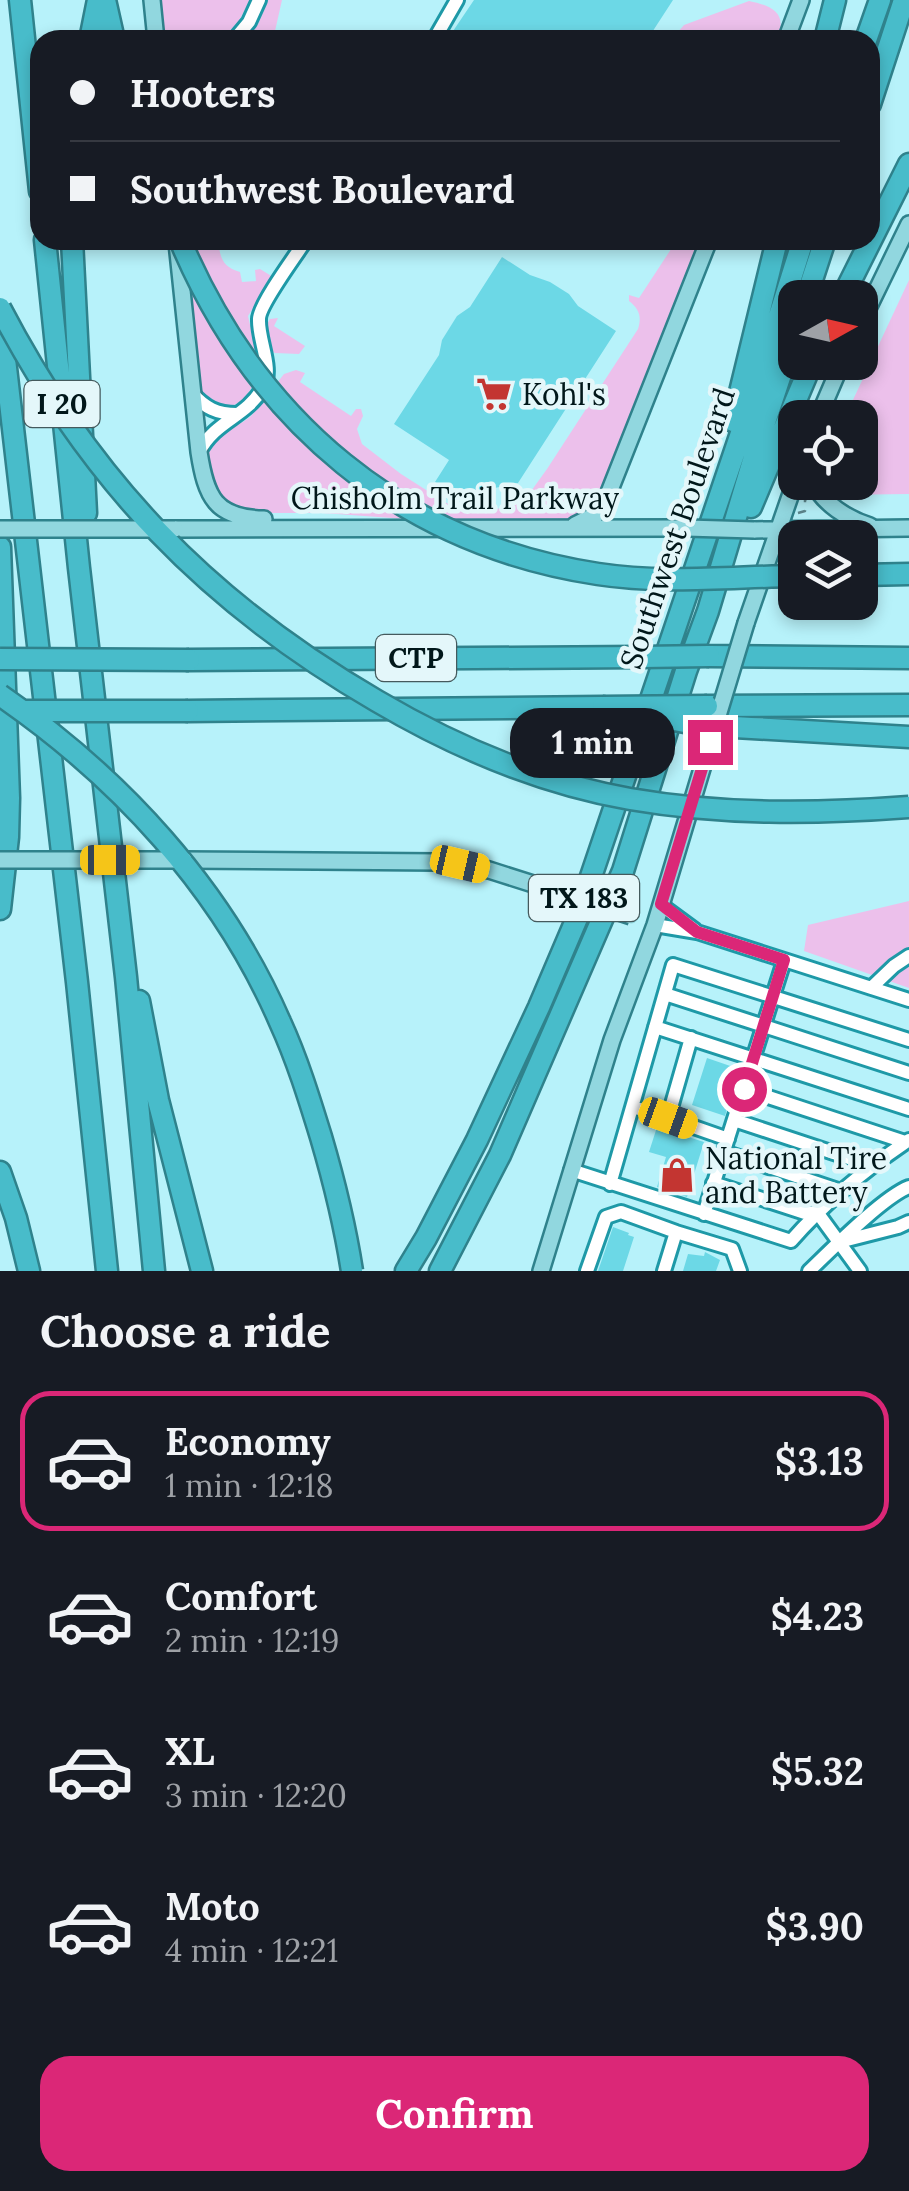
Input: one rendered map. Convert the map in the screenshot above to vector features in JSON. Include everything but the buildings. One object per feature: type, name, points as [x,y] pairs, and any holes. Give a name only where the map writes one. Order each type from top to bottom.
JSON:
[{"type":"highway","points":[[20,0],[30,96]]},
{"type":"highway","points":[[93,30],[101,0]]},
{"type":"highway","points":[[101,0],[111,30]]},
{"type":"highway","points":[[827,30],[834,0]]},
{"type":"highway","points":[[870,30],[880,0]]},
{"type":"highway","points":[[880,73],[904,0]]},
{"type":"highway","points":[[880,222],[909,164]]},
{"type":"highway","name":"I 20","points":[[46,250],[126,977],[154,1271]]},
{"type":"highway","points":[[73,250],[88,538],[79,568]]},
{"type":"highway","points":[[183,250],[240,353],[295,421],[365,481],[439,524],[515,555],[597,574],[659,578],[778,576]]},
{"type":"highway","points":[[716,506],[741,380],[774,250]]},
{"type":"highway","name":"Southwest Boulevard","points":[[406,1271],[477,1140],[576,918],[800,250]]},
{"type":"highway","points":[[812,280],[823,250]]},
{"type":"highway","points":[[851,280],[866,250]]},
{"type":"highway","points":[[0,308],[74,432],[174,549],[290,648],[406,718],[522,770],[627,798],[770,813],[909,807]]},
{"type":"highway","name":"I 20","points":[[0,316],[107,1271]]},
{"type":"highway","name":"Southwest Boulevard","points":[[440,1271],[500,1155],[622,871],[780,380]]},
{"type":"highway","points":[[708,610],[804,380]]},
{"type":"highway","points":[[0,546],[8,798],[0,910]]},
{"type":"highway","points":[[878,575],[909,574]]},
{"type":"highway","name":"CTP","points":[[0,659],[909,658]]},
{"type":"highway","points":[[0,695],[60,740],[144,818],[192,874],[247,957],[280,1022],[309,1099],[338,1202],[352,1271]]},
{"type":"highway","name":"CTP","points":[[0,711],[602,708],[706,724],[909,705]]},
{"type":"highway","points":[[706,724],[909,737]]},
{"type":"highway","points":[[0,844],[8,798]]},
{"type":"highway","points":[[126,977],[140,1002],[158,1100],[200,1266]]},
{"type":"highway","points":[[0,1172],[29,1271]]},
{"type":"main road","points":[[152,0],[155,30]]},
{"type":"main road","points":[[790,30],[800,0]]},
{"type":"main road","points":[[878,288],[909,224]]},
{"type":"main road","points":[[179,250],[199,452],[211,498],[232,515],[276,518],[301,528]]},
{"type":"main road","points":[[568,528],[596,514],[606,500],[705,250]]},
{"type":"main road","points":[[827,500],[853,520]]},
{"type":"main road","name":"Chisholm Trail Parkway","points":[[878,529],[909,528]]},
{"type":"main road","name":"Chisholm Trail Parkway","points":[[0,529],[778,531]]},
{"type":"main road","points":[[541,1271],[612,1040],[655,925],[706,724],[778,531]]},
{"type":"main road","points":[[0,860],[438,862],[489,870],[655,925]]},
{"type":"street","points":[[242,30],[260,0]]},
{"type":"street","points":[[440,30],[457,0]]},
{"type":"street","points":[[199,452],[215,429],[246,409],[262,388],[267,375],[260,311],[300,250]]},
{"type":"street","points":[[192,393],[214,411],[239,414]]},
{"type":"street","points":[[661,904],[697,932]]},
{"type":"street","points":[[655,925],[697,932],[909,1000]]},
{"type":"street","points":[[871,988],[909,956]]},
{"type":"street","points":[[704,1214],[784,960]]},
{"type":"street","points":[[610,1184],[672,965],[909,1040]]},
{"type":"street","points":[[665,994],[909,1073]]},
{"type":"street","points":[[655,1027],[909,1109]]},
{"type":"street","points":[[668,1118],[691,1038]]},
{"type":"street","points":[[744,1089],[907,1141]]},
{"type":"street","points":[[632,1107],[668,1118],[841,1192]]},
{"type":"street","points":[[734,1120],[873,1166]]},
{"type":"street","points":[[571,1170],[791,1241],[811,1214],[907,1141]]},
{"type":"street","points":[[713,1183],[811,1214],[840,1242],[860,1271]]},
{"type":"street","points":[[809,1271],[909,1187]]},
{"type":"street","points":[[586,1271],[606,1217],[621,1212],[732,1249],[740,1271]]},
{"type":"street","points":[[840,1242],[909,1222]]},
{"type":"street","points":[[664,1271],[676,1232]]},
{"type":"path","points":[[797,514],[805,511],[804,500]]},
{"type":"shaded area","points":[[160,0],[250,0],[230,30],[163,30]]},
{"type":"shaded area","points":[[268,0],[282,0],[275,30],[253,30]]},
{"type":"shaded area","points":[[749,1],[776,12],[781,23],[780,30],[680,30]]},
{"type":"shaded area","points":[[186,250],[220,250],[229,267],[240,272],[242,282],[256,281],[255,270],[260,269],[273,277],[248,316],[258,358],[252,387],[239,403],[230,406],[211,401],[202,391]]},
{"type":"shaded area","points":[[670,250],[697,250],[603,496],[594,509],[571,519],[406,519],[246,513],[222,502],[210,479],[208,457],[212,441],[251,416],[284,374],[296,370],[305,373],[300,382],[351,416],[361,409],[363,416],[357,429],[362,444],[456,509],[511,506],[529,494],[547,469],[638,329],[639,313],[629,295],[639,298]]},
{"type":"shaded area","points":[[909,280],[909,494],[878,494],[878,400],[853,400],[862,380],[878,380],[878,346]]},
{"type":"shaded area","points":[[278,318],[274,326],[305,346],[299,354],[271,351],[267,324]]},
{"type":"shaded area","points":[[909,901],[909,988],[804,951],[808,925]]},
{"type":"place","name":"Kohl's","points":[[494,394]]},
{"type":"place","name":"National Tire and Battery","points":[[677,1175]]},
{"type":"route","points":[[710,742],[661,904],[697,932],[784,960],[744,1089]]}]
